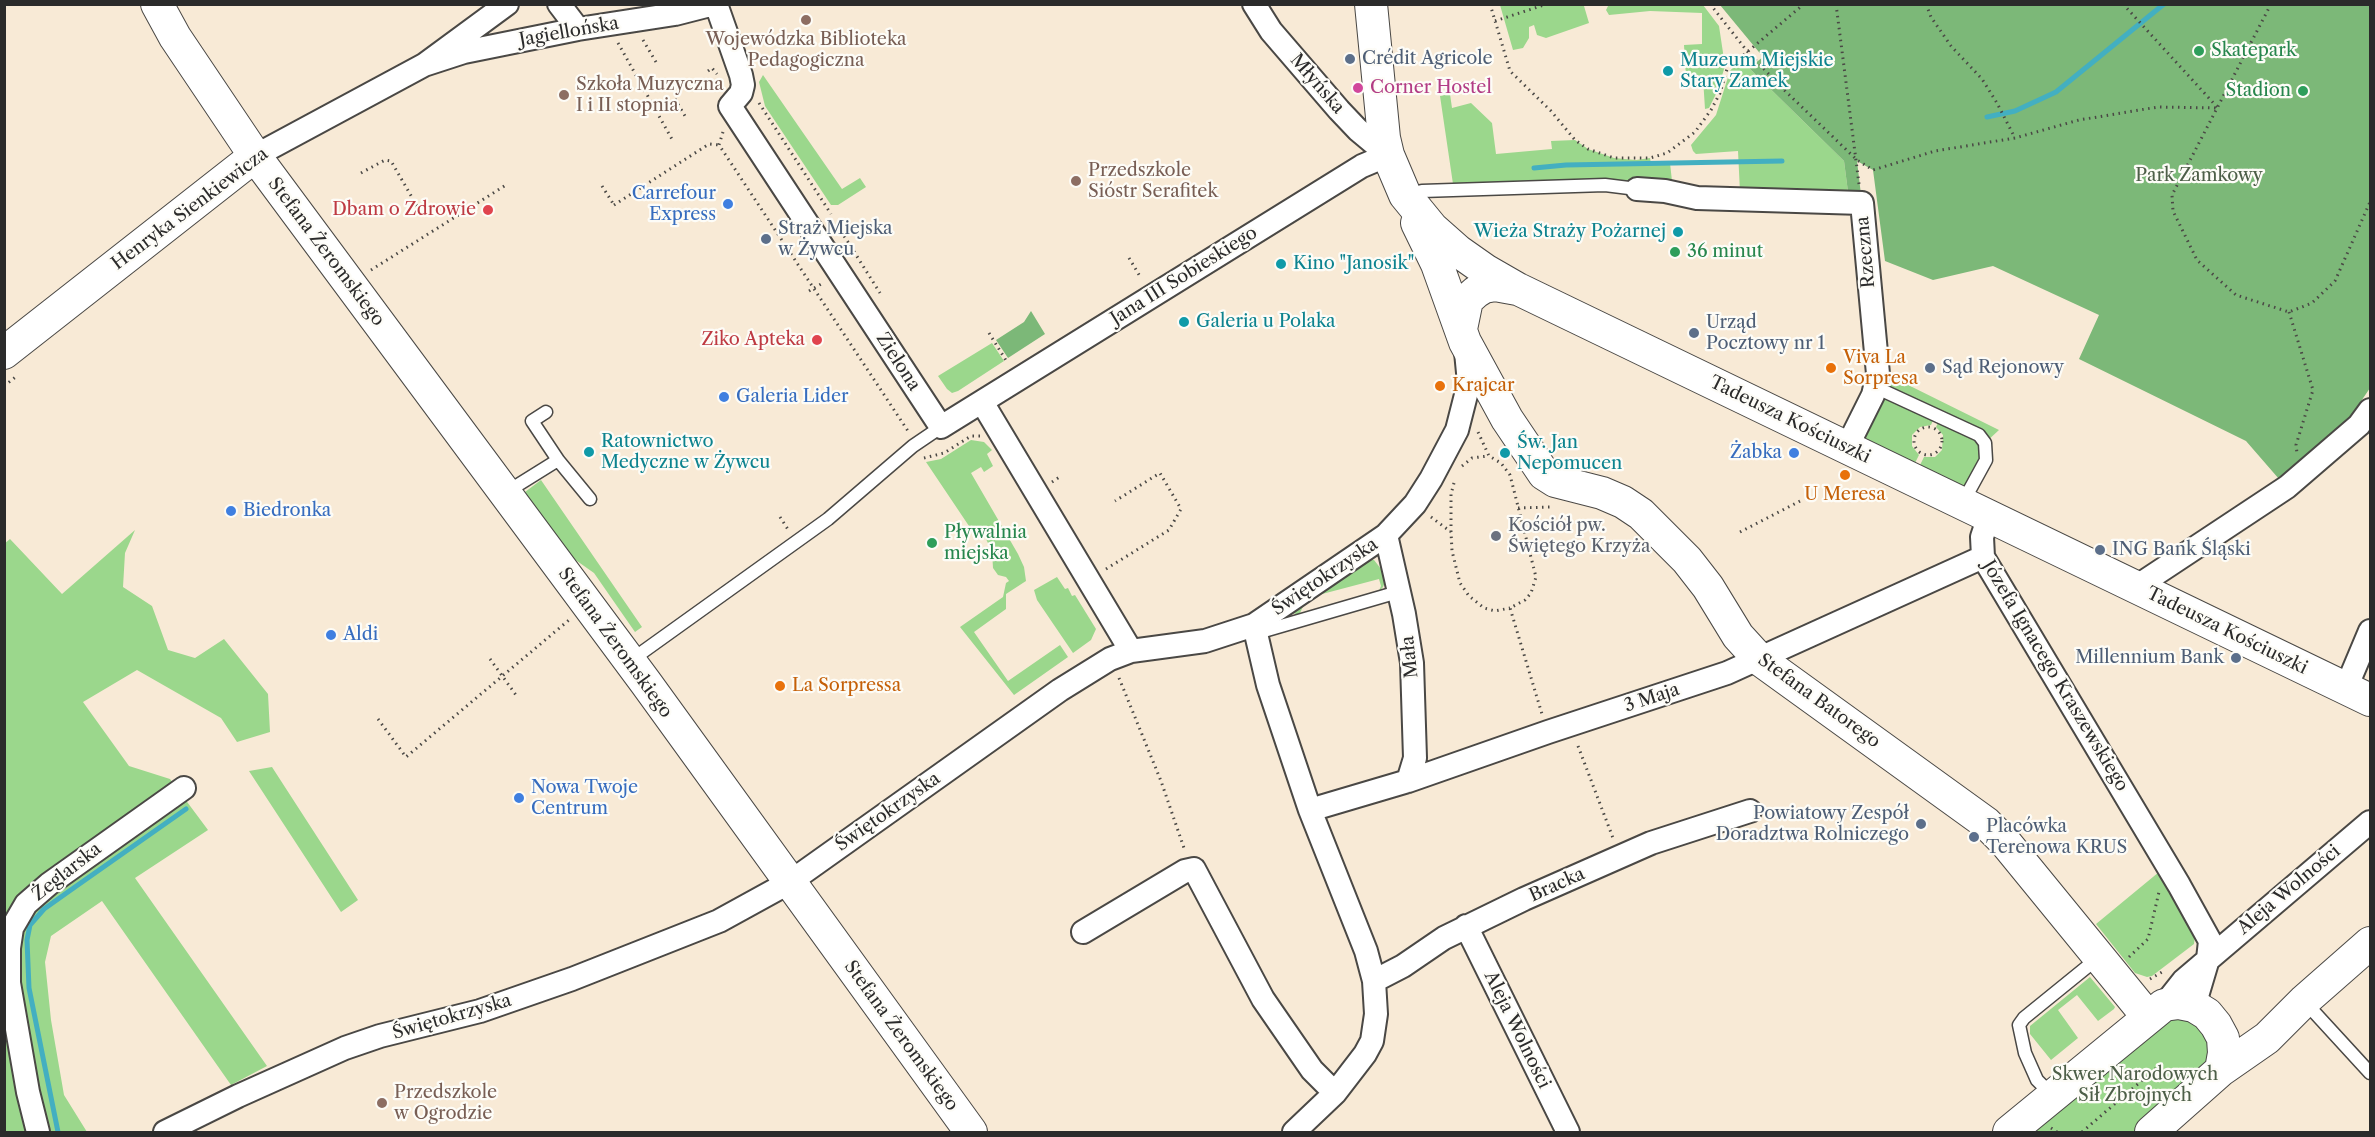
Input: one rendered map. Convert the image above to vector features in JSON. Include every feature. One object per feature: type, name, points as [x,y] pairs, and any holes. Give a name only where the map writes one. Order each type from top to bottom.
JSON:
[{"type":"street","name":"Stefana Żeromskiego","points":[[157,4],[175,37],[255,156],[629,662],[971,1132]]},
{"type":"street","name":"Henryka Sienkiewicza","points":[[4,353],[255,156],[424,65],[507,4]]},
{"type":"street","points":[[559,4],[578,29]]},
{"type":"street","name":"Jagiellońska","points":[[424,65],[464,52],[578,29],[675,14],[715,4]]},
{"type":"street","name":"Zielona","points":[[715,4],[741,75],[741,93],[730,106],[941,427]]},
{"type":"street","name":"Młyńska","points":[[1254,4],[1271,31],[1339,110],[1358,130],[1388,155]]},
{"type":"street","name":"Tadeusza Kościuszki","points":[[1371,4],[1384,138],[1388,155],[1406,198],[1432,228],[1458,251],[1485,270],[1518,289],[2358,694]]},
{"type":"street","name":"Jana III Sobieskiego","points":[[982,402],[1342,178],[1388,155]]},
{"type":"street","name":"Rzeczna","points":[[1637,189],[1665,190],[1696,198],[1862,203],[1878,374],[1875,387],[1847,447]]},
{"type":"street","name":"Stefana Batorego","points":[[1406,198],[1437,264],[1453,314],[1463,335],[1507,419],[1536,465],[1548,478],[1602,493],[1623,502],[1641,514],[1694,569],[1708,587],[1738,636],[1759,659],[1986,823],[2006,842],[2111,959],[2169,1010],[2207,1014],[2223,1038]]},
{"type":"street","points":[[1463,335],[1467,300],[1476,292],[1484,287],[1495,285],[1518,289]]},
{"type":"street","name":"Świętokrzyska","points":[[165,1132],[229,1100],[345,1048],[480,1011],[572,980],[719,921],[790,882],[1068,685],[1110,659],[1131,651],[1205,642],[1256,629],[1386,535],[1415,504],[1457,430],[1469,382],[1463,335]]},
{"type":"street","points":[[941,427],[982,402],[1131,651]]},
{"type":"street","points":[[2136,587],[2287,487],[2360,425],[2370,410]]},
{"type":"street","points":[[1457,430],[1465,421],[1486,412],[1495,413],[1507,419]]},
{"type":"street","name":"Józefa Ignacego Kraszewskiego","points":[[1976,509],[1982,537],[1983,557],[2179,885],[2210,941],[2208,959]]},
{"type":"street","name":"Mała","points":[[1386,535],[1404,614],[1412,663],[1415,758],[1408,781]]},
{"type":"street","name":"3 Maja","points":[[1310,810],[1408,781],[1727,673],[1983,557]]},
{"type":"street","points":[[1256,629],[1268,685],[1310,810],[1366,951],[1374,981],[1376,1014],[1372,1041],[1354,1071],[1335,1093],[1294,1132]]},
{"type":"street","points":[[2358,694],[2370,631]]},
{"type":"street","name":"Żeglarska","points":[[38,1132],[28,1092],[9,982],[9,948],[12,928],[26,904],[49,884],[184,788]]},
{"type":"street","name":"Bracka","points":[[1374,981],[1384,978],[1444,938],[1620,856],[1750,812]]},
{"type":"street","name":"Aleja Wolności","points":[[2009,1132],[2053,1096],[2169,1010],[2183,981],[2370,822]]},
{"type":"street","points":[[1083,932],[1185,871],[1194,869],[1263,999],[1312,1070],[1335,1093]]},
{"type":"street","name":"Aleja Wolności","points":[[1466,927],[1568,1132]]},
{"type":"street","points":[[2151,1132],[2221,1070],[2267,1038],[2370,943]]},
{"type":"street","points":[[2169,1010],[2208,959]]},
{"type":"street","points":[[2221,1070],[2224,1053],[2223,1038],[2258,1028],[2300,1006]]},
{"type":"lane","points":[[1406,198],[1422,191],[1594,185],[1637,189]]},
{"type":"lane","points":[[1875,387],[1979,435],[1985,443],[1986,460],[1976,509]]},
{"type":"lane","points":[[546,412],[532,421],[558,460],[590,499]]},
{"type":"lane","points":[[629,662],[828,519],[912,446],[941,427]]},
{"type":"lane","points":[[504,493],[558,460]]},
{"type":"lane","points":[[1256,629],[1398,592]]},
{"type":"lane","points":[[2053,1096],[2037,1080],[2020,1036],[2019,1025],[2024,1018],[2111,959]]},
{"type":"lane","points":[[2300,1006],[2370,1073]]},
{"type":"path","points":[[1490,4],[1510,71],[1551,111],[1575,140],[1588,149],[1614,158],[1635,159],[1667,153],[1695,132],[1715,102],[1727,69],[1804,4]]},
{"type":"path","points":[[1495,21],[1547,4]]},
{"type":"path","points":[[1710,4],[1747,51],[1780,86],[1857,160],[1873,170],[1935,151],[2015,138],[2079,120],[2158,107],[2217,108]]},
{"type":"path","points":[[1836,4],[1862,203]]},
{"type":"path","points":[[1926,4],[1931,17],[1951,46],[1982,79],[2015,138]]},
{"type":"path","points":[[2123,4],[2217,108]]},
{"type":"path","points":[[2271,4],[2172,195],[2172,211],[2197,260],[2236,296],[2289,312],[2312,303],[2335,281],[2370,202]]},
{"type":"path","points":[[639,33],[656,62]]},
{"type":"path","points":[[615,37],[673,141]]},
{"type":"path","points":[[675,99],[685,116]]},
{"type":"path","points":[[758,99],[760,107],[831,214]]},
{"type":"path","points":[[719,145],[724,130]]},
{"type":"path","points":[[602,186],[614,206],[709,144],[719,145]]},
{"type":"path","points":[[719,145],[909,432]]},
{"type":"path","points":[[361,173],[384,160],[391,161],[417,206]]},
{"type":"path","points":[[369,271],[506,185]]},
{"type":"path","points":[[841,231],[884,300]]},
{"type":"path","points":[[1129,258],[1142,280]]},
{"type":"path","points":[[2289,312],[2313,390],[2295,449],[2310,468]]},
{"type":"path","points":[[989,333],[1009,364]]},
{"type":"path","points":[[1929,427],[1938,430],[1942,444],[1938,452],[1929,456],[1920,453],[1913,441],[1917,432],[1929,427]]},
{"type":"path","points":[[1457,430],[1473,432],[1478,430],[1489,456],[1501,463],[1510,476],[1536,577],[1534,586],[1525,600],[1510,608],[1495,611],[1484,608],[1469,596],[1460,583],[1452,551],[1450,523],[1451,494],[1457,476]]},
{"type":"path","points":[[917,459],[944,453],[971,436],[986,438]]},
{"type":"path","points":[[1460,470],[1472,458],[1489,456]]},
{"type":"path","points":[[1106,570],[1169,530],[1181,509],[1160,473],[1115,501]]},
{"type":"path","points":[[1740,532],[1804,499]]},
{"type":"path","points":[[1510,608],[1548,732]]},
{"type":"path","points":[[378,719],[406,757],[480,698],[577,614]]},
{"type":"path","points":[[490,659],[504,675],[516,695]]},
{"type":"path","points":[[1118,675],[1194,869]]},
{"type":"path","points":[[1578,746],[1620,856]]},
{"type":"path","points":[[2111,959],[2148,939],[2161,885]]},
{"type":"path","points":[[2143,979],[2153,979],[2170,966]]},
{"type":"path","points":[[2082,1132],[2160,1065]]},
{"type":"green space","points":[[1609,4],[1703,5],[1719,26],[1725,66],[1709,108],[1705,109],[1703,78],[1686,78],[1684,45],[1702,44],[1702,13],[1650,11],[1609,15],[1606,10]]},
{"type":"green space","points":[[1500,5],[1584,6],[1589,23],[1546,38],[1537,35],[1534,25],[1529,27],[1529,38],[1523,48],[1513,50]]},
{"type":"green space","name":"Park Zamkowy","points":[[1720,5],[2370,5],[2370,388],[2351,416],[2279,479],[2246,441],[2079,359],[2099,315],[1993,266],[1933,280],[1885,261],[1873,170],[1857,161],[1862,203],[1848,192],[1844,161],[1749,68],[1763,57]]},
{"type":"green space","points":[[1740,63],[1749,68],[1844,161],[1848,192],[1740,192],[1738,151],[1696,154],[1693,151],[1691,145],[1716,115],[1730,71]]},
{"type":"green space","points":[[763,75],[842,189],[860,178],[866,187],[838,205],[831,205],[765,106],[759,82]]},
{"type":"green space","points":[[1450,94],[1452,108],[1471,103],[1492,123],[1496,154],[1552,149],[1551,141],[1575,140],[1588,149],[1614,158],[1636,160],[1650,158],[1651,164],[1670,163],[1672,181],[1589,180],[1453,184],[1440,96]]},
{"type":"green space","points":[[1031,311],[1045,334],[1008,358],[996,340],[1024,322]]},
{"type":"green space","points":[[992,343],[1004,361],[958,391],[952,393],[947,389],[938,376]]},
{"type":"green space","points":[[1878,374],[1892,377],[1999,430],[1985,443],[1935,416],[1931,425],[1920,427],[1912,435],[1912,446],[1919,455],[1912,469],[1852,440]]},
{"type":"green space","points":[[1940,418],[1978,436],[1986,452],[1966,495],[1917,471],[1924,457],[1935,457],[1942,450],[1943,435],[1936,427]]},
{"type":"green space","points":[[971,440],[984,442],[992,450],[987,454],[993,466],[984,472],[981,467],[971,473],[1018,554],[1024,567],[1026,581],[1006,594],[1006,609],[974,632],[1008,681],[1060,645],[1068,657],[1014,695],[960,627],[1003,597],[1006,583],[1009,581],[1006,577],[998,575],[993,568],[992,551],[986,539],[983,535],[973,532],[926,462],[941,459]]},
{"type":"green space","points":[[541,480],[642,627],[635,632],[594,573],[567,554],[525,492]]},
{"type":"green space","points":[[135,530],[125,553],[123,587],[152,606],[168,650],[195,658],[224,639],[268,694],[270,732],[237,742],[221,718],[137,670],[83,702],[129,766],[170,779],[208,830],[135,878],[267,1066],[231,1085],[102,901],[51,936],[45,962],[51,1020],[64,1095],[87,1132],[5,1132],[4,544],[10,539],[62,594]]},
{"type":"green space","points":[[1359,560],[1374,560],[1385,574],[1386,580],[1378,593],[1381,586],[1379,579],[1307,598],[1299,615],[1293,613],[1292,607],[1298,600]]},
{"type":"green space","points":[[1057,577],[1065,589],[1068,588],[1072,596],[1075,595],[1096,629],[1091,640],[1073,653],[1037,600],[1034,590]]},
{"type":"green space","points":[[272,767],[358,900],[341,912],[249,771]]},
{"type":"green space","points":[[2159,872],[2195,935],[2194,944],[2152,976],[2147,977],[2135,973],[2096,924]]},
{"type":"green space","points":[[2090,977],[2115,1007],[2098,1021],[2077,995],[2058,1010],[2078,1038],[2051,1060],[2030,1034],[2030,1026]]},
{"type":"green space","name":"Skwer Narodowych Sił Zbrojnych","points":[[2170,1012],[2205,1027],[2212,1063],[2141,1132],[2016,1132]]},
{"type":"waterway","points":[[1987,117],[2015,111],[2056,92],[2164,4]]},
{"type":"waterway","points":[[1534,168],[1566,165],[1782,161]]},
{"type":"waterway","points":[[58,1132],[29,988],[27,940],[30,925],[44,909],[186,809]]},
{"type":"place","name":"Wojewódzka Biblioteka Pedagogiczna","points":[[806,20]]},
{"type":"place","name":"Skatepark","points":[[2199,51]]},
{"type":"place","name":"Crédit Agricole","points":[[1350,59]]},
{"type":"place","name":"Muzeum Miejskie Stary Zamek","points":[[1668,71]]},
{"type":"place","name":"Corner Hostel","points":[[1358,88]]},
{"type":"place","name":"Stadion","points":[[2303,91]]},
{"type":"place","name":"Szkoła Muzyczna I i II stopnia","points":[[564,95]]},
{"type":"place","name":"Przedszkole Sióstr Serafitek","points":[[1076,181]]},
{"type":"place","name":"Carrefour Express","points":[[728,204]]},
{"type":"place","name":"Dbam o Zdrowie","points":[[488,210]]},
{"type":"place","name":"Wieża Straży Pożarnej","points":[[1678,232]]},
{"type":"place","name":"Straż Miejska w Żywcu","points":[[766,239]]},
{"type":"place","name":"36 minut","points":[[1675,252]]},
{"type":"place","name":"Kino \"Janosik\"","points":[[1281,264]]},
{"type":"place","name":"Galeria u Polaka","points":[[1184,322]]},
{"type":"place","name":"Urząd Pocztowy nr 1","points":[[1694,333]]},
{"type":"place","name":"Ziko Apteka","points":[[817,340]]},
{"type":"place","name":"Viva La Sorpresa","points":[[1831,368]]},
{"type":"place","name":"Sąd Rejonowy","points":[[1930,368]]},
{"type":"place","name":"Krajcar","points":[[1440,386]]},
{"type":"place","name":"Galeria Lider","points":[[724,397]]},
{"type":"place","name":"Ratownictwo Medyczne w Żywcu","points":[[589,452]]},
{"type":"place","name":"Św. Jan Nepomucen","points":[[1505,453]]},
{"type":"place","name":"Żabka","points":[[1794,453]]},
{"type":"place","name":"U Meresa","points":[[1845,475]]},
{"type":"place","name":"Biedronka","points":[[231,511]]},
{"type":"place","name":"Kościół pw. Świętego Krzyża","points":[[1496,536]]},
{"type":"place","name":"Pływalnia miejska","points":[[932,543]]},
{"type":"place","name":"ING Bank Śląski","points":[[2100,550]]},
{"type":"place","name":"Aldi","points":[[331,635]]},
{"type":"place","name":"Millennium Bank","points":[[2236,658]]},
{"type":"place","name":"La Sorpressa","points":[[780,686]]},
{"type":"place","name":"Nowa Twoje Centrum","points":[[519,798]]},
{"type":"place","name":"Powiatowy Zespół Doradztwa Rolniczego","points":[[1921,824]]},
{"type":"place","name":"Placówka Terenowa KRUS","points":[[1974,837]]},
{"type":"place","name":"Przedszkole w Ogrodzie","points":[[382,1103]]}]
